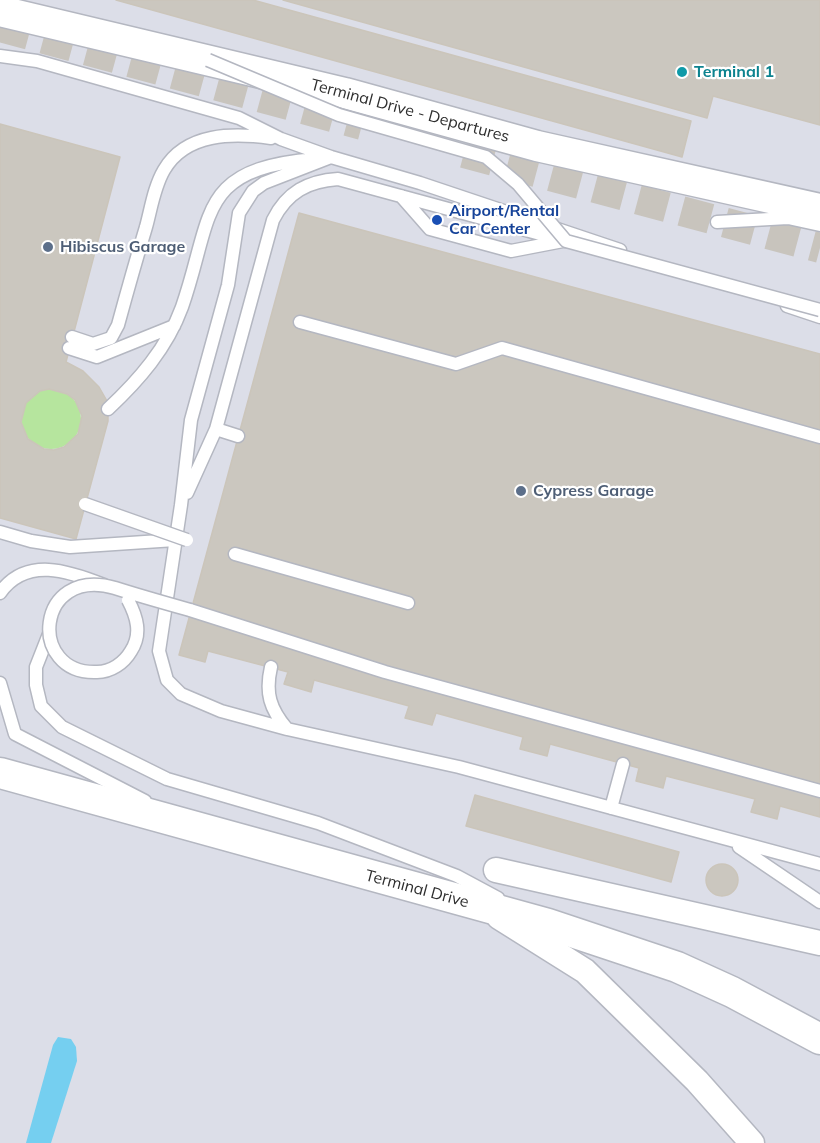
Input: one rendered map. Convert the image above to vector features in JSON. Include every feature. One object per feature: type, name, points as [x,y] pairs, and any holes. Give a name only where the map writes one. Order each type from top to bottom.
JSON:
[{"type":"street","name":"Terminal Drive - Departures","points":[[0,10],[345,93],[545,148],[820,209]]},
{"type":"street","name":"Terminal Drive","points":[[0,773],[206,832],[549,924],[677,967],[732,992],[816,1038]]},
{"type":"street","points":[[496,870],[820,943]]},
{"type":"street","points":[[484,907],[585,971],[697,1081],[752,1143]]},
{"type":"lane","points":[[0,56],[37,61],[239,118],[281,139],[331,157],[420,183],[820,317]]},
{"type":"lane","points":[[208,60],[339,115],[486,157],[518,184],[566,241]]},
{"type":"lane","points":[[174,326],[97,357],[70,343],[93,344],[111,338],[118,325],[157,188],[164,171],[181,150],[217,136],[236,134],[281,139]]},
{"type":"lane","points":[[108,409],[148,369],[174,326],[182,306],[202,231],[210,213],[230,183],[244,173],[261,166],[331,157]]},
{"type":"lane","points":[[331,157],[264,183],[253,191],[241,207],[234,228],[228,285],[191,420],[181,506],[181,540],[159,651],[167,680],[181,694],[198,703],[287,729],[459,767],[820,864]]},
{"type":"lane","points":[[181,506],[216,429],[267,238],[279,208],[298,189],[324,180],[338,179],[400,195],[820,310]]},
{"type":"lane","points":[[400,195],[430,229],[511,251],[566,241]]},
{"type":"lane","points":[[717,222],[788,218],[820,225]]},
{"type":"lane","points":[[300,322],[456,364],[502,348],[820,437]]},
{"type":"lane","points":[[216,429],[238,436]]},
{"type":"lane","points":[[85,504],[181,540]]},
{"type":"lane","points":[[0,532],[31,541],[70,547],[181,540]]},
{"type":"lane","points":[[235,554],[408,603]]},
{"type":"lane","points":[[0,593],[15,578],[36,570],[54,569],[73,572],[113,589],[128,600],[135,613],[138,628],[135,644],[127,658],[115,667],[100,672],[84,672],[70,666],[53,649],[49,634]]},
{"type":"lane","points":[[549,924],[457,876],[334,829],[167,779],[62,728],[41,706],[36,685],[36,667],[49,634],[50,618],[54,606],[64,594],[77,587],[93,584],[190,610],[385,672],[820,791]]},
{"type":"lane","points":[[271,667],[267,695],[276,716],[287,729]]},
{"type":"lane","points":[[0,682],[15,734]]},
{"type":"lane","points":[[0,723],[15,734],[206,832]]},
{"type":"lane","points":[[611,807],[623,764]]},
{"type":"lane","points":[[728,840],[820,902]]},
{"type":"shaded area","points":[[0,0],[820,0],[820,1143],[0,1143]]},
{"type":"green space","points":[[51,389],[68,394],[76,402],[81,419],[76,436],[68,444],[51,449],[34,444],[26,436],[21,419],[26,402],[34,394]]},
{"type":"water","points":[[58,1037],[71,1039],[76,1047],[77,1061],[51,1143],[26,1143],[53,1045]]},
{"type":"building","points":[[116,0],[253,0],[691,121],[682,157]]},
{"type":"building","name":"Terminal 1","points":[[283,0],[820,0],[820,125],[713,96],[707,118]]},
{"type":"building","name":"Hibiscus Garage","points":[[0,124],[120,157],[66,362],[83,371],[99,387],[107,401],[108,409],[108,421],[76,539],[0,518]],"holes":[[[49,389],[67,394],[75,400],[82,416],[78,434],[64,447],[54,450],[44,449],[28,439],[21,422],[26,403],[40,391]]]},
{"type":"building","name":"Cypress Garage","points":[[299,213],[820,354],[820,817],[780,806],[777,819],[751,812],[755,799],[666,776],[663,788],[636,781],[639,768],[550,744],[547,756],[520,749],[523,737],[436,713],[432,725],[405,718],[409,706],[314,680],[311,692],[284,684],[288,672],[208,651],[205,662],[179,655]]},
{"type":"building","points":[[475,795],[679,852],[671,882],[466,826]]},
{"type":"building","points":[[722,864],[733,869],[738,880],[733,891],[722,896],[711,891],[706,880],[711,869]]},
{"type":"tunnel","points":[[0,27],[362,125]]},
{"type":"tunnel","points":[[464,153],[820,248]]},
{"type":"place","name":"Terminal 1","points":[[682,72]]},
{"type":"place","name":"Airport/Rental Car Center","points":[[437,220]]},
{"type":"place","name":"Hibiscus Garage","points":[[48,247]]},
{"type":"place","name":"Cypress Garage","points":[[521,491]]}]
